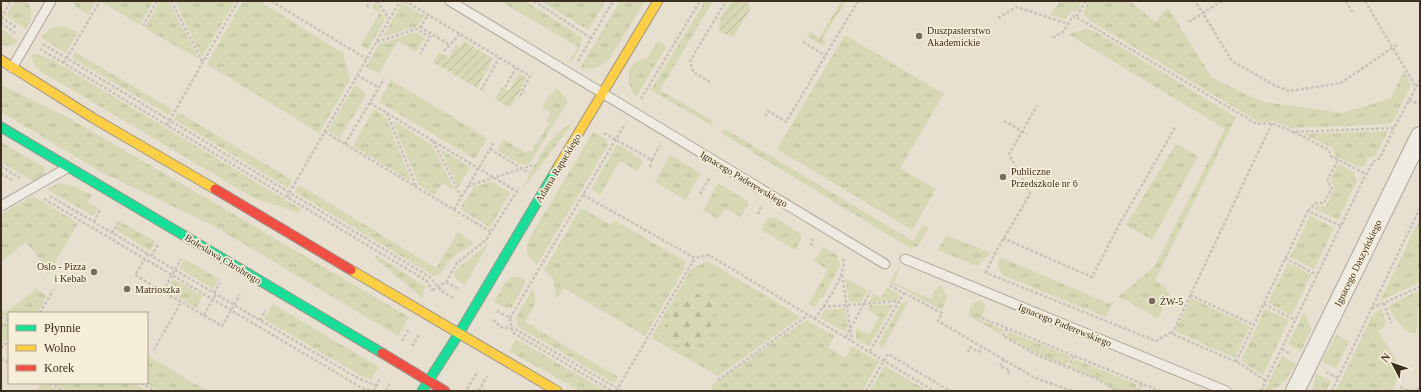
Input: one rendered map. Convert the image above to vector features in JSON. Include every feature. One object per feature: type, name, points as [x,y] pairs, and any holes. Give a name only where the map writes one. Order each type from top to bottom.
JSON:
[{"type":"street","name":"Adama Rapackiego","points":[[422,391],[475,306],[658,1]]},
{"type":"street","points":[[1,60],[45,89],[458,334],[557,391]]},
{"type":"street","name":"Bolesława Chrobrego","points":[[1,127],[444,391]]},
{"type":"street","name":"Ignacego Daszyńskiego","points":[[1295,391],[1420,136]]},
{"type":"street","points":[[430,316],[445,319],[461,314],[475,306]]},
{"type":"lane","points":[[12,68],[52,1]]},
{"type":"lane","name":"Ignacego Paderewskiego","points":[[450,1],[885,264]]},
{"type":"lane","points":[[1,206],[68,168]]},
{"type":"lane","name":"Ignacego Paderewskiego","points":[[905,259],[1226,391]]},
{"type":"path","points":[[11,1],[1,18],[430,276],[445,293],[475,306],[510,318]]},
{"type":"path","points":[[64,63],[100,1]]},
{"type":"path","points":[[143,26],[157,1]]},
{"type":"path","points":[[171,1],[203,63]]},
{"type":"path","points":[[167,125],[238,1]]},
{"type":"path","points":[[271,1],[366,59]]},
{"type":"path","points":[[367,7],[370,1]]},
{"type":"path","points":[[377,1],[389,19]]},
{"type":"path","points":[[287,197],[400,1]]},
{"type":"path","points":[[405,1],[530,76],[518,98]]},
{"type":"path","points":[[534,1],[591,38]]},
{"type":"path","points":[[570,73],[613,1]]},
{"type":"path","points":[[612,391],[512,332],[510,318],[700,1]]},
{"type":"path","points":[[710,82],[693,72],[690,61],[726,1]]},
{"type":"path","points":[[765,116],[768,111],[786,122],[858,1]]},
{"type":"path","points":[[1053,38],[1064,31],[1073,16],[1076,17],[1086,1]]},
{"type":"path","points":[[1195,1],[1232,61],[1274,86],[1289,91],[1341,83],[1398,44]]},
{"type":"path","points":[[1189,22],[1222,1]]},
{"type":"path","points":[[1346,1],[1353,13]]},
{"type":"path","points":[[1365,1],[1416,87]]},
{"type":"path","points":[[998,18],[1017,7],[1069,24]]},
{"type":"path","points":[[376,42],[419,29],[428,15]]},
{"type":"path","points":[[1076,17],[1257,124],[1272,123],[1293,132],[1330,150],[1331,156],[1366,174]]},
{"type":"path","points":[[419,29],[450,45]]},
{"type":"path","points":[[419,29],[430,37],[420,54]]},
{"type":"path","points":[[444,51],[460,34]]},
{"type":"path","points":[[803,42],[825,55]]},
{"type":"path","points":[[481,90],[499,58]]},
{"type":"path","points":[[505,87],[516,68]]},
{"type":"path","points":[[357,75],[378,88]]},
{"type":"path","points":[[345,144],[384,79]]},
{"type":"path","points":[[1260,391],[1366,174],[1373,162],[1380,158],[1394,128],[1420,80]]},
{"type":"path","points":[[1409,100],[1420,104]]},
{"type":"path","points":[[370,102],[516,191]]},
{"type":"path","points":[[986,273],[1003,238],[1030,194],[1009,154],[1037,106]]},
{"type":"path","points":[[386,112],[416,187]]},
{"type":"path","points":[[1004,121],[1027,134]]},
{"type":"path","points":[[585,122],[652,160]]},
{"type":"path","points":[[1172,334],[1272,123]]},
{"type":"path","points":[[1003,238],[1092,277],[1120,223],[1176,126]]},
{"type":"path","points":[[1293,132],[1394,128]]},
{"type":"path","points":[[325,132],[491,232]]},
{"type":"path","points":[[433,140],[461,198]]},
{"type":"path","points":[[454,210],[494,142]]},
{"type":"path","points":[[650,167],[652,160],[661,144]]},
{"type":"path","points":[[490,149],[529,173]]},
{"type":"path","points":[[525,178],[538,159]]},
{"type":"path","points":[[1236,362],[1308,210],[1316,203],[1324,203],[1332,188],[1327,181],[1338,160]]},
{"type":"path","points":[[468,186],[534,165]]},
{"type":"path","points":[[1,166],[32,189],[144,260],[213,299],[362,388],[374,391],[376,386],[356,377],[94,222],[32,189],[1,173]]},
{"type":"path","points":[[700,194],[712,174]]},
{"type":"path","points":[[432,290],[446,282],[457,263],[486,240],[516,191],[522,184]]},
{"type":"path","points":[[583,195],[694,258]]},
{"type":"path","points":[[758,214],[762,205]]},
{"type":"path","points":[[1332,391],[1420,208]]},
{"type":"path","points":[[94,222],[101,209]]},
{"type":"path","points":[[1308,210],[1341,226]]},
{"type":"path","points":[[112,233],[120,221]]},
{"type":"path","points":[[811,246],[813,235]]},
{"type":"path","points":[[158,244],[144,260],[135,275],[222,326],[241,293]]},
{"type":"path","points":[[616,390],[694,258],[708,254],[934,391]]},
{"type":"path","points":[[163,291],[182,258]]},
{"type":"path","points":[[1285,258],[1317,275]]},
{"type":"path","points":[[815,319],[842,275],[845,264]]},
{"type":"path","points":[[979,270],[1156,340],[1170,333],[1236,362],[1266,381]]},
{"type":"path","points":[[842,275],[852,341]]},
{"type":"path","points":[[204,315],[221,281]]},
{"type":"path","points":[[446,282],[501,327],[512,328],[616,390],[622,391]]},
{"type":"path","points":[[888,285],[942,313],[938,321],[1035,378],[1073,391]]},
{"type":"path","points":[[1372,309],[1420,287]]},
{"type":"path","points":[[41,312],[53,290]]},
{"type":"path","points":[[846,337],[870,292]]},
{"type":"path","points":[[386,391],[445,293]]},
{"type":"path","points":[[870,351],[904,293]]},
{"type":"path","points":[[1190,295],[1254,325]]},
{"type":"path","points":[[154,350],[181,302]]},
{"type":"path","points":[[823,307],[899,302]]},
{"type":"path","points":[[1384,303],[1391,323]]},
{"type":"path","points":[[1264,304],[1295,320]]},
{"type":"path","points":[[260,320],[267,308]]},
{"type":"path","points":[[718,380],[808,315]]},
{"type":"path","points":[[982,318],[1160,391]]},
{"type":"path","points":[[1007,329],[1003,336],[1042,357],[1099,380],[1117,391]]},
{"type":"path","points":[[968,352],[970,347],[979,352],[982,346]]},
{"type":"path","points":[[866,391],[888,354],[950,391]]},
{"type":"path","points":[[1069,368],[1073,356]]},
{"type":"path","points":[[1004,359],[1000,366],[1010,371],[1007,375]]},
{"type":"path","points":[[52,384],[63,391]]},
{"type":"path","points":[[143,384],[155,391]]},
{"type":"path","points":[[1138,391],[1142,384]]},
{"type":"path","points":[[926,391],[928,387]]},
{"type":"path","points":[[1400,387],[1410,391],[1420,389]]},
{"type":"green space","points":[[15,1],[27,1],[31,8],[31,18],[26,29],[6,16]]},
{"type":"green space","points":[[72,1],[96,1],[88,15],[76,7]]},
{"type":"green space","points":[[104,1],[153,1],[140,25],[103,3]]},
{"type":"green space","points":[[160,1],[168,1],[199,59],[145,28]]},
{"type":"green space","points":[[175,1],[235,1],[202,57]]},
{"type":"green space","points":[[243,1],[259,1],[343,53],[350,80],[319,133],[207,64]]},
{"type":"green space","points":[[500,1],[525,1],[582,37],[579,49],[571,63],[569,61],[578,47]]},
{"type":"green space","points":[[541,1],[606,1],[588,30]]},
{"type":"green space","points":[[620,1],[645,1],[610,58],[604,64],[596,67],[589,69],[580,68]]},
{"type":"green space","points":[[705,1],[713,1],[660,90],[713,121],[711,125],[651,90]]},
{"type":"green space","points":[[732,1],[747,1],[751,8],[733,37],[722,33],[718,29],[722,14]]},
{"type":"green space","points":[[842,1],[846,1],[822,39],[826,42],[823,46],[807,36],[810,32],[819,38]]},
{"type":"green space","points":[[1060,1],[1082,1],[1076,12],[1072,10],[1066,19],[1051,15]]},
{"type":"green space","points":[[1089,1],[1130,1],[1155,22],[1164,11],[1169,9],[1212,78],[1264,102],[1343,113],[1391,98],[1404,70],[1411,85],[1392,123],[1291,128],[1273,121],[1259,122],[1089,20],[1083,13]]},
{"type":"green space","points":[[375,2],[385,19],[368,50],[361,45],[380,12],[372,8]]},
{"type":"green space","points":[[402,3],[424,16],[418,26],[383,37]]},
{"type":"green space","points":[[62,26],[78,32],[66,53],[41,38],[50,28]]},
{"type":"green space","points":[[1,28],[18,41],[11,46],[1,45]]},
{"type":"green space","points":[[1086,29],[1094,31],[1236,117],[1155,281],[1165,287],[1169,294],[1158,319],[1130,302],[1118,297],[1154,267],[1225,129],[1068,34]]},
{"type":"green space","points":[[415,32],[425,38],[416,52],[398,41],[379,73],[366,67],[379,44]]},
{"type":"green space","points":[[845,35],[944,94],[900,168],[936,189],[912,230],[777,149]]},
{"type":"green space","points":[[464,41],[493,59],[477,88],[433,62],[439,52],[449,57],[456,45],[460,47]]},
{"type":"green space","points":[[658,41],[667,46],[636,97],[632,91],[628,79],[629,73],[634,64],[647,58]]},
{"type":"green space","points":[[75,52],[172,109],[169,115],[72,58]]},
{"type":"green space","points":[[32,53],[51,59],[301,209],[300,213],[254,198],[45,74],[34,64]]},
{"type":"green space","points":[[519,73],[527,78],[510,108],[495,99],[502,87],[509,91]]},
{"type":"green space","points":[[391,80],[487,138],[475,159],[379,102]]},
{"type":"green space","points":[[1,85],[71,119],[409,317],[398,336],[212,225],[105,174],[1,112]]},
{"type":"green space","points":[[355,85],[366,95],[340,138],[328,131]]},
{"type":"green space","points":[[557,88],[568,101],[529,164],[521,165],[497,150],[503,139],[524,152],[532,151],[549,123],[546,121],[551,113],[542,107],[548,97]]},
{"type":"green space","points":[[374,109],[386,117],[411,181],[353,146]]},
{"type":"green space","points":[[178,112],[292,180],[288,188],[174,119]]},
{"type":"green space","points":[[392,120],[431,144],[455,191],[442,183],[434,195],[419,185]]},
{"type":"green space","points":[[573,123],[519,194],[535,164],[548,144],[564,128]]},
{"type":"green space","points":[[725,129],[913,241],[923,225],[929,228],[918,246],[910,248],[721,133]]},
{"type":"green space","points":[[1388,131],[1375,156],[1368,158],[1364,166],[1357,166],[1335,156],[1333,148],[1303,134]]},
{"type":"green space","points":[[593,132],[606,139],[608,145],[537,265],[527,254],[527,242]]},
{"type":"green space","points":[[1,142],[44,167],[46,173],[34,182],[1,162]]},
{"type":"green space","points":[[617,144],[640,158],[643,162],[637,171],[620,161],[600,195],[591,189]]},
{"type":"green space","points":[[1176,144],[1198,156],[1152,240],[1126,225]]},
{"type":"green space","points":[[440,149],[470,167],[458,187]]},
{"type":"green space","points":[[670,155],[701,173],[685,200],[655,182]]},
{"type":"green space","points":[[1338,164],[1354,172],[1357,181],[1338,220],[1315,209],[1316,206],[1326,207],[1335,186],[1330,181]]},
{"type":"green space","points":[[492,181],[510,193],[490,227],[460,209],[474,187]]},
{"type":"green space","points":[[60,183],[73,186],[92,195],[88,202],[98,208],[93,216],[46,189]]},
{"type":"green space","points":[[718,183],[749,202],[741,217],[725,208],[718,219],[703,210]]},
{"type":"green space","points":[[299,185],[436,268],[458,232],[474,243],[450,259],[440,274],[434,276],[295,192]]},
{"type":"green space","points":[[33,196],[78,223],[48,275],[39,258],[26,242],[1,262],[1,214]]},
{"type":"green space","points":[[581,208],[611,225],[614,220],[685,261],[685,267],[645,336],[564,288],[557,299],[553,279],[544,270]]},
{"type":"green space","points":[[1310,216],[1334,228],[1314,269],[1290,257]]},
{"type":"green space","points":[[774,217],[801,234],[801,240],[795,250],[761,230],[767,219]]},
{"type":"green space","points":[[1420,218],[1420,282],[1380,301]]},
{"type":"green space","points":[[121,222],[156,242],[150,251],[116,230]]},
{"type":"green space","points":[[946,235],[990,253],[977,266],[938,250]]},
{"type":"green space","points":[[488,244],[465,285],[456,279],[454,273],[456,270]]},
{"type":"green space","points":[[823,247],[837,255],[840,265],[823,298],[820,298],[815,307],[808,304],[828,270],[814,261]]},
{"type":"green space","points":[[376,255],[425,286],[422,298],[375,258]]},
{"type":"green space","points":[[1000,257],[1110,304],[1113,301],[1106,317],[1005,276],[998,268]]},
{"type":"green space","points":[[184,259],[219,279],[213,289],[179,268]]},
{"type":"green space","points":[[708,261],[801,317],[718,376],[651,338],[691,269]]},
{"type":"green space","points":[[1288,263],[1311,275],[1292,315],[1268,303]]},
{"type":"green space","points":[[899,266],[900,267],[894,283],[931,299],[935,289],[941,286],[947,297],[942,310],[890,282]]},
{"type":"green space","points":[[511,277],[519,277],[526,281],[512,307],[506,308],[494,302],[506,281]]},
{"type":"green space","points":[[845,278],[867,290],[861,302],[849,302]]},
{"type":"green space","points":[[173,279],[203,296],[196,308],[166,290]]},
{"type":"green space","points":[[887,287],[900,295],[897,300],[869,302],[873,293],[881,298]]},
{"type":"green space","points":[[533,288],[536,301],[525,322],[618,377],[614,383],[517,326],[516,317]]},
{"type":"green space","points":[[36,289],[47,296],[39,312],[8,312],[8,318],[1,315],[1,308],[5,313]]},
{"type":"green space","points":[[1420,290],[1416,332],[1413,334],[1405,330],[1388,306]]},
{"type":"green space","points":[[689,293],[704,296],[715,306],[710,330],[693,348],[678,345],[661,334],[676,307]]},
{"type":"green space","points":[[1191,298],[1250,326],[1235,358],[1175,331]]},
{"type":"green space","points":[[909,301],[882,349],[879,343],[901,304]]},
{"type":"green space","points":[[977,301],[982,301],[986,306],[981,320],[1004,330],[1001,334],[969,316],[970,307]]},
{"type":"green space","points":[[273,304],[379,367],[371,379],[363,377],[264,319]]},
{"type":"green space","points":[[870,305],[893,305],[869,346],[856,339],[856,328],[869,335],[879,317],[867,309]]},
{"type":"green space","points":[[845,308],[848,325],[845,332],[820,318],[825,310]]},
{"type":"green space","points":[[1265,309],[1289,320],[1263,375],[1241,361]]},
{"type":"green space","points":[[1382,309],[1386,325],[1378,331],[1400,366],[1398,377],[1392,391],[1379,389],[1378,391],[1336,391],[1373,314]]},
{"type":"green space","points":[[1304,312],[1312,329],[1301,351],[1288,344]]},
{"type":"green space","points":[[1,320],[8,324],[8,339],[1,343]]},
{"type":"green space","points":[[806,320],[835,336],[828,347],[845,358],[852,346],[879,362],[862,391],[710,391],[714,383]]},
{"type":"green space","points":[[1009,332],[1070,356],[1070,359],[1066,366],[1037,354],[1006,337]]},
{"type":"green space","points":[[1336,335],[1349,341],[1336,368],[1322,361]]},
{"type":"green space","points":[[516,339],[606,391],[580,391],[509,351]]},
{"type":"green space","points":[[148,356],[207,391],[159,391],[148,384]]},
{"type":"green space","points":[[1282,356],[1296,364],[1287,378],[1279,386],[1275,389],[1264,391]]},
{"type":"green space","points":[[1074,359],[1136,384],[1137,390],[1119,391],[1096,378],[1072,368],[1071,366]]},
{"type":"green space","points":[[885,366],[924,389],[923,391],[870,391]]},
{"type":"green space","points":[[1316,374],[1331,381],[1326,391],[1312,391]]},
{"type":"green space","points":[[40,384],[47,384],[59,391],[37,391]]},
{"type":"green space","points":[[55,384],[136,384],[148,391],[67,391]]},
{"type":"traffic: fast","points":[[1,127],[382,353]]},
{"type":"traffic: fast","points":[[422,391],[458,335],[558,167]]},
{"type":"traffic: slow","points":[[558,167],[658,1]]},
{"type":"traffic: slow","points":[[1,60],[93,118],[215,189]]},
{"type":"traffic: slow","points":[[351,270],[557,391]]},
{"type":"traffic: jam","points":[[215,189],[351,270]]},
{"type":"traffic: jam","points":[[382,353],[445,391]]},
{"type":"place","name":"Duszpasterstwo Akademickie","points":[[919,36]]},
{"type":"place","name":"Publiczne Przedszkole nr 6","points":[[1003,177]]},
{"type":"place","name":"Oslo - Pizza i Kebab","points":[[94,272]]},
{"type":"place","name":"Matrioszka","points":[[127,289]]},
{"type":"place","name":"ŻW-5","points":[[1152,301]]}]
